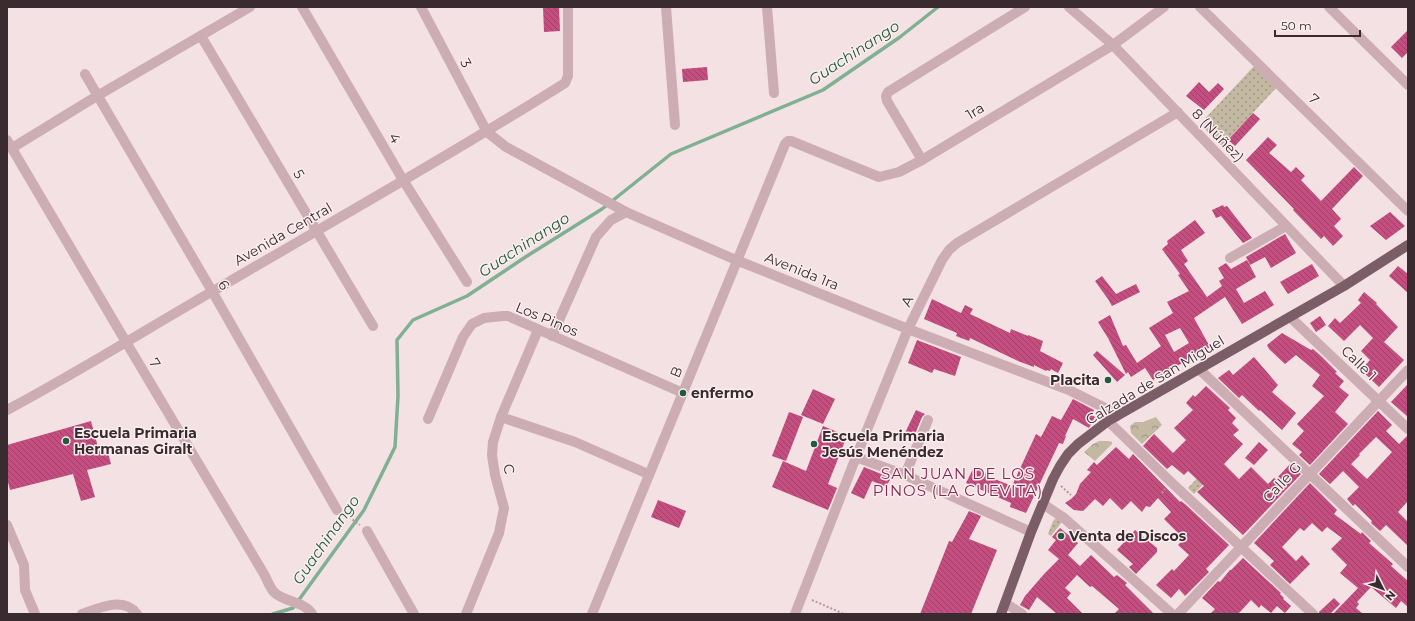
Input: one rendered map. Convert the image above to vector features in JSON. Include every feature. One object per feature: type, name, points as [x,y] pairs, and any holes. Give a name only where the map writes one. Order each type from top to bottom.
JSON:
[{"type":"main road","name":"Calzada de San Miguel","points":[[1001,614],[1031,532],[1053,479],[1068,454],[1078,444],[1112,419],[1344,286],[1408,245]]},
{"type":"street","points":[[10,144],[97,96],[250,7]]},
{"type":"street","name":"4","points":[[302,7],[403,180],[467,282]]},
{"type":"street","name":"3","points":[[421,7],[487,132]]},
{"type":"street","name":"Avenida Central","points":[[7,410],[72,375],[212,291],[487,132],[565,83],[568,76],[568,7]]},
{"type":"street","points":[[666,7],[675,125]]},
{"type":"street","points":[[767,7],[774,94]]},
{"type":"street","points":[[922,160],[887,101],[886,96],[888,92],[1025,7]]},
{"type":"street","name":"8 (Núñez)","points":[[1069,7],[1113,45],[1344,286]]},
{"type":"street","name":"1ra","points":[[788,141],[879,177],[899,172],[922,160],[1113,45],[1164,7]]},
{"type":"street","name":"7","points":[[1200,7],[1408,211]]},
{"type":"street","points":[[1329,7],[1408,85]]},
{"type":"street","name":"5","points":[[201,36],[374,326]]},
{"type":"street","name":"6","points":[[85,74],[212,291],[337,510]]},
{"type":"street","name":"A","points":[[795,614],[908,329],[942,260],[949,250],[957,243],[1178,112]]},
{"type":"street","name":"Avenida 1ra","points":[[487,132],[506,147],[621,210],[736,260],[908,329],[1069,390],[1110,411],[1112,419],[1240,547],[1313,614]]},
{"type":"street","name":"B","points":[[592,614],[736,260],[785,144],[788,141]]},
{"type":"street","name":"7","points":[[10,144],[274,592],[311,612]]},
{"type":"street","points":[[552,336],[596,237],[621,210]]},
{"type":"street","points":[[1230,258],[1286,226]]},
{"type":"street","name":"Los Pinos","points":[[428,419],[463,337],[472,324],[484,318],[502,316],[508,316],[683,393]]},
{"type":"street","name":"Calle 1","points":[[1290,317],[1408,429]]},
{"type":"street","name":"C","points":[[466,614],[499,533],[504,508],[495,475],[492,455],[493,442],[501,417],[538,330]]},
{"type":"street","points":[[1199,369],[1408,567]]},
{"type":"street","name":"Calle G","points":[[1178,614],[1408,370]]},
{"type":"street","points":[[501,417],[575,442],[648,474]]},
{"type":"street","points":[[905,475],[928,420]]},
{"type":"street","points":[[856,457],[905,475],[1031,532]]},
{"type":"street","points":[[1042,504],[1064,518],[1172,614]]},
{"type":"street","points":[[7,525],[24,566],[25,590],[35,614]]},
{"type":"street","points":[[364,529],[414,614]]},
{"type":"street","points":[[1005,603],[1022,614]]},
{"type":"street","points":[[82,614],[118,604],[133,609],[137,614]]},
{"type":"path","points":[[348,516],[364,529]]},
{"type":"path","points":[[803,596],[844,614]]},
{"type":"green space","points":[[1254,66],[1277,87],[1222,146],[1200,124]]},
{"type":"green space","points":[[1156,417],[1162,425],[1142,444],[1131,433],[1130,426],[1135,422],[1143,422]]},
{"type":"green space","points":[[1099,441],[1108,441],[1112,442],[1112,444],[1095,461],[1084,452]]},
{"type":"green space","points":[[1206,469],[1212,475],[1194,494],[1188,488]]},
{"type":"green space","points":[[1056,518],[1062,522],[1051,536],[1048,534],[1053,521]]},
{"type":"building","points":[[543,7],[559,7],[560,31],[544,32]]},
{"type":"building","points":[[1408,30],[1408,52],[1402,58],[1391,47]]},
{"type":"building","points":[[707,67],[708,80],[683,82],[682,69]]},
{"type":"building","points":[[1199,82],[1209,92],[1218,83],[1224,89],[1204,110],[1186,96]]},
{"type":"building","points":[[1253,113],[1260,119],[1235,146],[1228,140]]},
{"type":"building","points":[[1268,137],[1277,145],[1269,153],[1291,172],[1296,167],[1305,176],[1301,180],[1321,201],[1354,167],[1363,176],[1332,209],[1341,219],[1334,226],[1343,236],[1333,246],[1324,236],[1321,239],[1246,160]]},
{"type":"building","points":[[1223,205],[1224,207],[1227,206],[1252,238],[1243,243],[1221,216],[1216,218],[1212,210]]},
{"type":"building","points":[[1390,212],[1405,226],[1386,240],[1370,226]]},
{"type":"building","points":[[1195,220],[1205,233],[1181,250],[1188,261],[1184,264],[1207,297],[1222,286],[1219,281],[1224,278],[1218,268],[1226,263],[1231,269],[1247,260],[1256,277],[1236,289],[1244,303],[1265,291],[1274,305],[1242,324],[1225,297],[1194,318],[1210,347],[1153,380],[1145,368],[1131,377],[1128,372],[1126,374],[1108,338],[1098,322],[1110,315],[1123,346],[1126,345],[1137,363],[1161,346],[1149,328],[1173,313],[1167,302],[1189,291],[1178,275],[1180,274],[1162,249],[1168,244],[1167,241]],"holes":[[[1180,328],[1189,343],[1174,352],[1165,335]]]},
{"type":"building","points":[[1285,234],[1296,253],[1271,268],[1265,257],[1250,265],[1246,257]]},
{"type":"building","points":[[1312,264],[1319,276],[1288,294],[1280,282]]},
{"type":"building","points":[[1398,266],[1408,274],[1408,293],[1389,276]]},
{"type":"building","points":[[1102,276],[1116,294],[1136,284],[1140,292],[1112,306],[1095,281]]},
{"type":"building","points":[[1364,292],[1377,303],[1376,304],[1398,327],[1384,342],[1404,360],[1379,387],[1361,370],[1370,360],[1361,351],[1373,338],[1360,325],[1344,341],[1328,326],[1335,318],[1340,323],[1361,303],[1358,300]]},
{"type":"building","points":[[932,299],[961,313],[965,305],[973,309],[970,314],[1010,333],[1011,329],[1043,341],[1040,351],[1063,363],[1058,373],[1051,369],[1050,371],[1046,371],[1034,365],[1034,367],[1018,361],[970,338],[969,341],[956,336],[957,333],[924,319]]},
{"type":"building","points":[[1320,316],[1326,325],[1316,332],[1310,323]]},
{"type":"building","points":[[1282,333],[1311,350],[1313,349],[1321,356],[1337,372],[1335,373],[1344,381],[1339,387],[1349,395],[1335,412],[1348,424],[1310,465],[1299,455],[1302,452],[1292,444],[1304,431],[1297,424],[1324,396],[1312,386],[1320,375],[1296,355],[1285,364],[1269,349],[1267,345]]},
{"type":"building","points":[[917,340],[961,357],[955,376],[934,369],[932,373],[908,363]]},
{"type":"building","points":[[1097,351],[1125,375],[1117,382],[1093,355]]},
{"type":"building","points":[[1254,357],[1278,385],[1272,392],[1296,413],[1282,430],[1242,395],[1239,398],[1218,378],[1229,370],[1233,375]]},
{"type":"building","points":[[1408,384],[1408,417],[1391,402]]},
{"type":"building","points":[[1206,386],[1230,408],[1228,410],[1236,418],[1232,423],[1239,430],[1233,435],[1243,444],[1224,464],[1239,479],[1251,467],[1268,484],[1274,478],[1276,479],[1290,464],[1301,474],[1243,535],[1197,492],[1204,486],[1188,471],[1184,475],[1172,465],[1167,469],[1143,446],[1154,434],[1173,453],[1186,440],[1174,428],[1193,410],[1186,403],[1193,395],[1195,397]]},
{"type":"building","points":[[813,389],[835,399],[823,424],[801,415]]},
{"type":"building","points":[[1073,399],[1094,410],[1092,415],[1095,417],[1089,428],[1073,419],[1063,444],[1059,443],[1026,513],[1010,507],[1011,503],[966,483],[974,467],[988,474],[987,476],[1012,486],[1036,434],[1041,437],[1052,416],[1061,420]]},
{"type":"building","points":[[916,410],[925,414],[922,417],[913,439],[904,435]]},
{"type":"building","points":[[1378,411],[1392,425],[1386,431],[1399,444],[1408,435],[1408,501],[1398,512],[1408,522],[1408,546],[1386,525],[1380,531],[1355,504],[1353,506],[1347,499],[1359,487],[1343,471],[1330,484],[1319,474]],"holes":[[[1376,437],[1392,452],[1367,479],[1351,464]]]},
{"type":"building","points":[[789,412],[803,417],[786,461],[772,456]]},
{"type":"building","points":[[91,421],[99,451],[107,449],[111,464],[87,470],[95,497],[81,501],[73,474],[10,490],[7,478],[7,445]]},
{"type":"building","points":[[823,426],[847,436],[828,484],[837,488],[828,510],[772,487],[783,461],[806,471]]},
{"type":"building","points":[[1259,442],[1268,450],[1254,465],[1245,458]]},
{"type":"building","points":[[1116,447],[1129,459],[1133,454],[1180,502],[1181,501],[1185,504],[1229,545],[1206,569],[1209,572],[1185,596],[1179,589],[1171,598],[1156,585],[1172,569],[1174,571],[1189,555],[1178,545],[1184,539],[1164,519],[1171,512],[1158,498],[1150,507],[1146,506],[1142,512],[1131,501],[1122,510],[1110,498],[1103,506],[1095,499],[1083,511],[1074,510],[1065,503],[1076,494],[1080,484],[1091,472],[1087,470],[1094,462],[1097,465]]},
{"type":"building","points":[[864,467],[891,478],[886,487],[872,481],[864,499],[851,493]]},
{"type":"building","points":[[1310,483],[1337,510],[1334,514],[1361,534],[1362,532],[1371,541],[1369,543],[1393,564],[1391,566],[1408,581],[1408,607],[1401,601],[1396,608],[1371,587],[1357,602],[1359,604],[1356,608],[1363,614],[1333,614],[1358,588],[1340,573],[1347,565],[1331,549],[1342,538],[1327,527],[1322,532],[1312,523],[1304,531],[1300,528],[1282,547],[1296,561],[1302,555],[1310,564],[1290,584],[1270,565],[1274,561],[1254,543]]},
{"type":"building","points":[[658,500],[686,511],[679,528],[651,517]]},
{"type":"building","points":[[969,511],[981,516],[969,539],[997,550],[971,614],[920,614],[949,541],[952,542]]},
{"type":"building","points":[[1060,528],[1078,543],[1068,555],[1080,566],[1091,555],[1114,577],[1117,575],[1127,583],[1125,585],[1154,614],[1114,614],[1119,609],[1077,575],[1065,588],[1071,593],[1067,598],[1083,614],[1057,614],[1037,597],[1029,610],[1020,605],[1025,596],[1059,559],[1048,550],[1056,540],[1052,537]]},
{"type":"building","points":[[1135,530],[1157,548],[1157,552],[1136,574],[1129,567],[1133,564],[1117,550]]},
{"type":"building","points":[[1243,558],[1281,593],[1280,594],[1284,598],[1283,599],[1291,606],[1285,613],[1277,606],[1271,613],[1261,605],[1259,608],[1251,600],[1238,614],[1210,614],[1215,609],[1202,598]]},
{"type":"building","points":[[1334,598],[1340,604],[1330,614],[1319,614],[1319,612]]},
{"type":"waterway","name":"Guachinango","points":[[273,614],[293,608],[364,510],[395,447],[398,396],[397,340],[413,320],[467,296],[602,209],[671,154],[823,90],[900,37],[938,7]]},
{"type":"place","name":"Placita","points":[[1108,380]]},
{"type":"place","name":"enfermo","points":[[683,393]]},
{"type":"place","name":"Escuela Primaria Hermanas Giralt","points":[[66,441]]},
{"type":"place","name":"Escuela Primaria Jesús Menéndez","points":[[814,444]]},
{"type":"place","name":"Venta de Discos","points":[[1061,536]]},
{"type":"district","name":"SAN JUAN DE LOS PINOS (LA CUEVITA)","points":[[958,482]]}]
